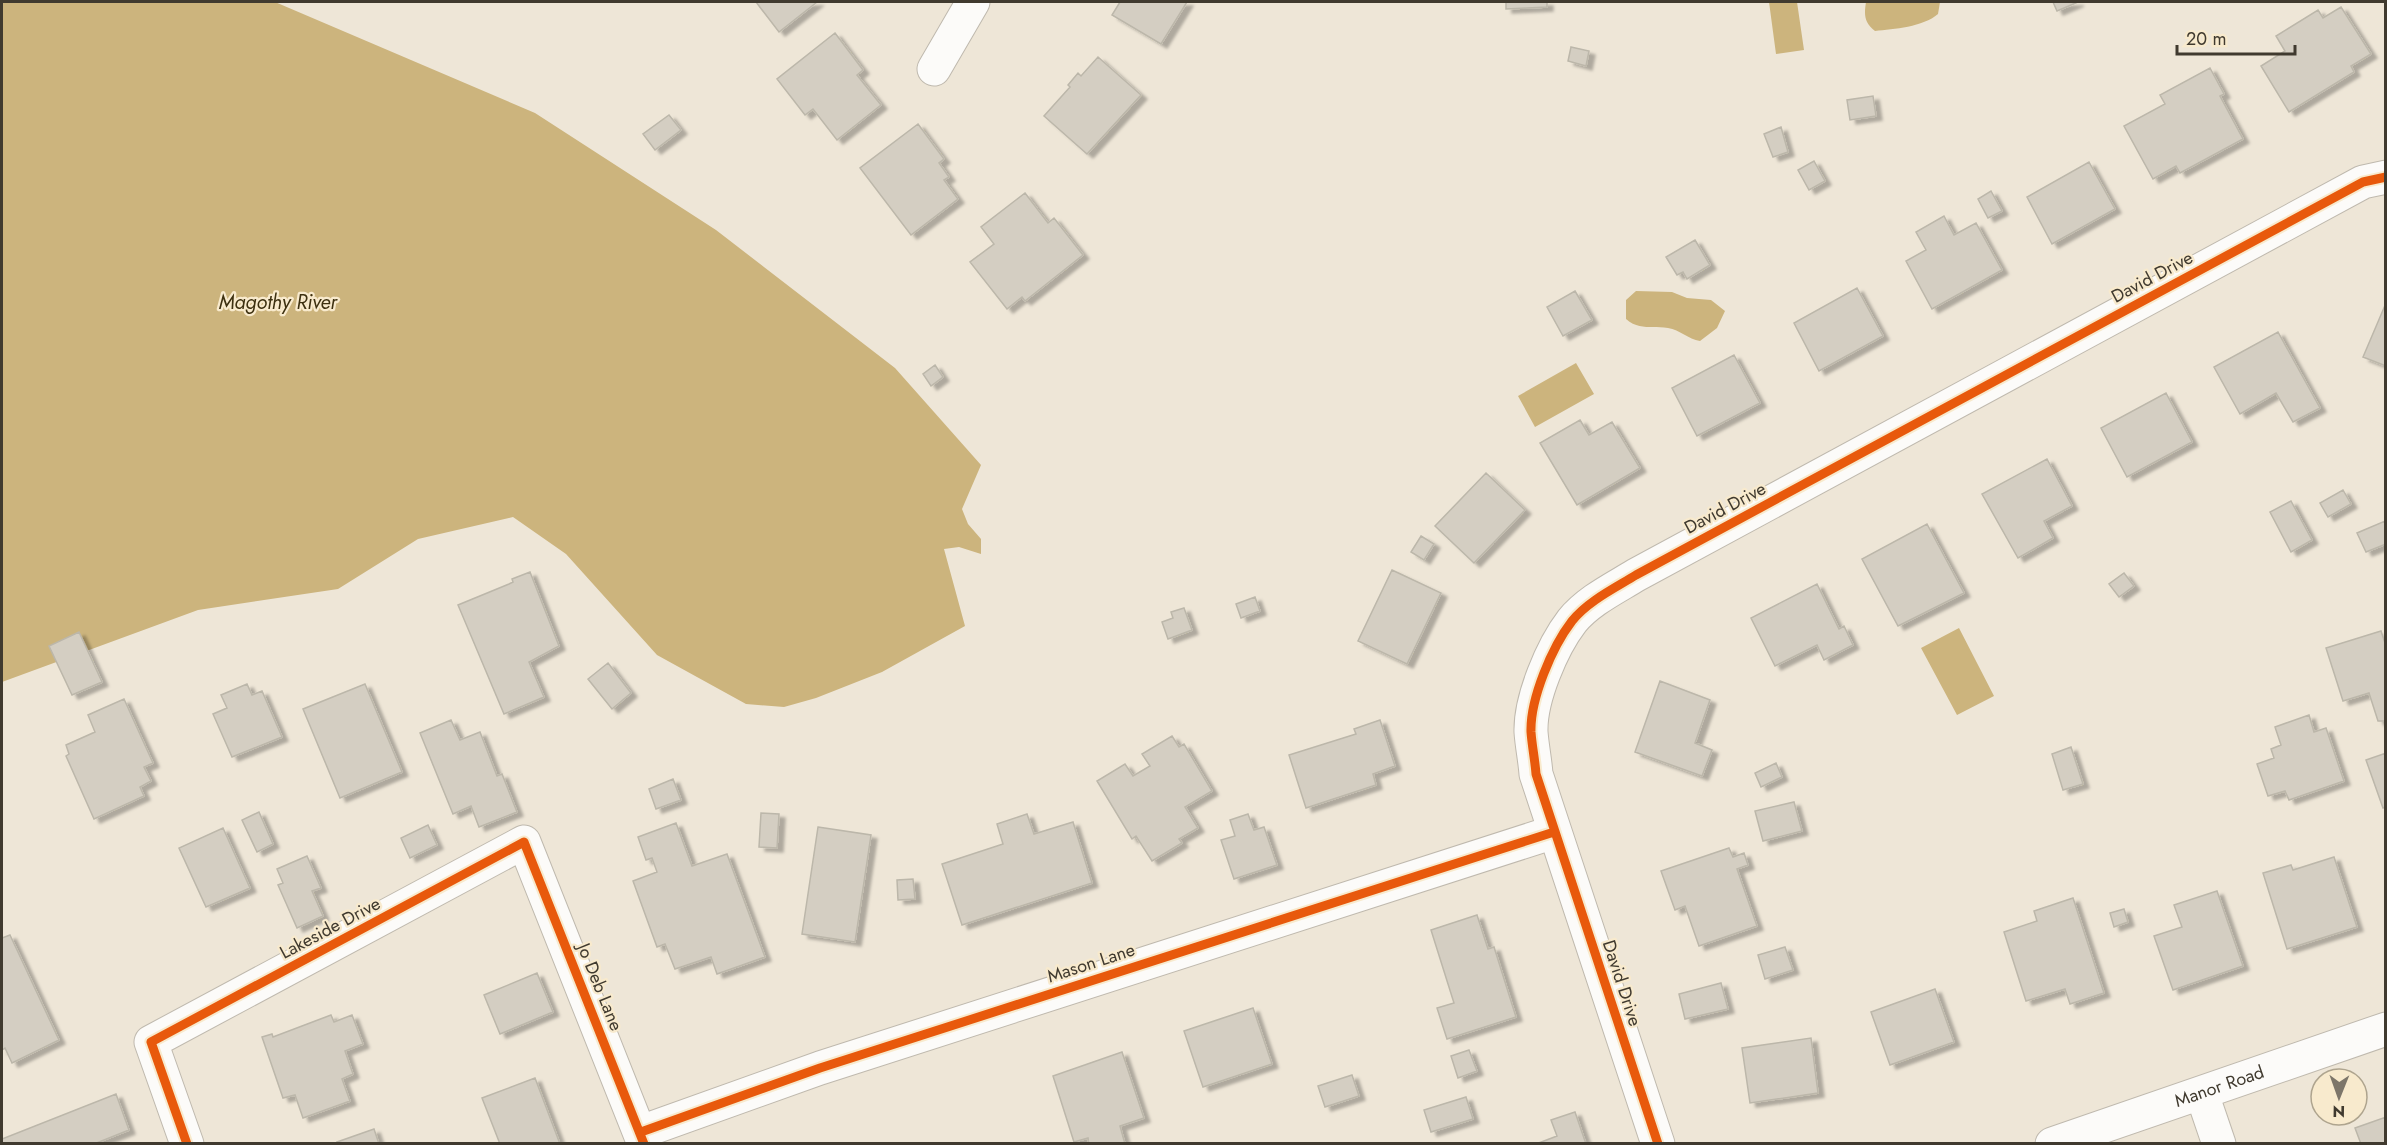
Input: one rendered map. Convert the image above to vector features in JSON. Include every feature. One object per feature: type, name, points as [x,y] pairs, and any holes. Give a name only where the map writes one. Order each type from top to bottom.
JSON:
[{"type":"street","points":[[934,69],[973,2]]},
{"type":"street","name":"David Drive","points":[[1658,1143],[1536,774],[1531,730],[1540,688],[1554,653],[1573,620],[1600,597],[1636,575],[2353,188],[2385,177]]},
{"type":"street","name":"Mason Lane","points":[[642,1138],[820,1068],[1554,832]]},
{"type":"street","name":"Jo Deb Lane","points":[[524,843],[642,1138]]},
{"type":"street","name":"Lakeside Drive","points":[[187,1143],[152,1042],[524,843]]},
{"type":"street","name":"Manor Road","points":[[2052,1143],[2202,1094],[2385,1029]]},
{"type":"street","points":[[2202,1094],[2219,1143]]},
{"type":"water","name":"Magothy River","points":[[2,2],[275,2],[535,113],[716,230],[895,368],[981,465],[962,509],[968,524],[981,539],[981,554],[959,547],[944,549],[965,626],[882,672],[816,698],[784,707],[746,704],[657,655],[566,554],[513,517],[418,539],[338,589],[198,610],[2,682]]},
{"type":"water","points":[[1769,2],[1797,2],[1804,50],[1776,54]]},
{"type":"water","points":[[1866,2],[1940,2],[1938,14],[1924,22],[1908,27],[1875,31],[1866,18]]},
{"type":"water","points":[[1636,291],[1672,292],[1687,298],[1711,300],[1725,311],[1717,328],[1700,341],[1672,329],[1631,323],[1626,319],[1626,300]]},
{"type":"water","points":[[1576,363],[1594,394],[1535,427],[1518,396]]},
{"type":"water","points":[[1959,628],[1994,696],[1957,715],[1921,648]]},
{"type":"building","points":[[756,2],[817,2],[779,32]]},
{"type":"building","points":[[1120,2],[1187,2],[1161,44],[1112,15]]},
{"type":"building","points":[[1506,2],[1547,2],[1547,7],[1506,9]]},
{"type":"building","points":[[2053,2],[2078,2],[2057,11]]},
{"type":"building","points":[[2341,7],[2371,54],[2351,66],[2354,72],[2289,112],[2261,66],[2285,51],[2276,36],[2318,10],[2323,18]]},
{"type":"building","points":[[835,33],[863,70],[857,75],[881,105],[837,140],[813,109],[805,115],[777,79]]},
{"type":"building","points":[[1571,47],[1589,51],[1586,66],[1568,61]]},
{"type":"building","points":[[1098,57],[1141,95],[1087,154],[1044,116],[1070,87],[1068,85],[1078,73],[1081,76]]},
{"type":"building","points":[[2210,68],[2224,94],[2220,96],[2243,139],[2180,173],[2176,166],[2153,179],[2124,126],[2165,104],[2160,95]]},
{"type":"building","points":[[1873,96],[1876,116],[1850,120],[1847,100]]},
{"type":"building","points":[[669,115],[681,130],[655,150],[643,134]]},
{"type":"building","points":[[918,124],[944,159],[939,163],[949,177],[944,180],[958,199],[911,235],[860,168]]},
{"type":"building","points":[[1781,127],[1788,152],[1773,157],[1764,134]]},
{"type":"building","points":[[1814,161],[1825,181],[1809,190],[1798,170]]},
{"type":"building","points":[[2089,162],[2115,209],[2052,244],[2027,197]]},
{"type":"building","points":[[1991,191],[2002,211],[1988,218],[1978,199]]},
{"type":"building","points":[[1025,193],[1048,223],[1054,218],[1083,255],[1025,301],[1022,297],[1007,309],[970,262],[994,244],[981,227]]},
{"type":"building","points":[[1944,216],[1954,235],[1976,223],[2002,270],[1932,309],[1906,261],[1926,250],[1916,232]]},
{"type":"building","points":[[1695,240],[1710,265],[1687,279],[1683,272],[1677,275],[1666,257]]},
{"type":"building","points":[[1857,288],[1883,336],[1819,371],[1794,323]]},
{"type":"building","points":[[1575,291],[1592,320],[1563,336],[1547,307]]},
{"type":"building","points":[[2386,303],[2386,366],[2363,357]]},
{"type":"building","points":[[2278,332],[2320,408],[2293,422],[2276,393],[2240,414],[2214,367]]},
{"type":"building","points":[[1734,355],[1760,403],[1697,436],[1672,388]]},
{"type":"building","points":[[935,365],[943,377],[931,386],[923,374]]},
{"type":"building","points":[[2166,393],[2192,442],[2127,477],[2101,428]]},
{"type":"building","points":[[1580,420],[1589,435],[1612,422],[1640,468],[1577,505],[1540,443]]},
{"type":"building","points":[[2047,459],[2072,506],[2044,521],[2053,538],[2018,558],[1982,494]]},
{"type":"building","points":[[1486,473],[1525,510],[1474,563],[1435,526]]},
{"type":"building","points":[[2343,490],[2351,504],[2328,517],[2320,503]]},
{"type":"building","points":[[2291,501],[2312,540],[2291,552],[2270,512]]},
{"type":"building","points":[[2385,521],[2386,544],[2366,552],[2357,533]]},
{"type":"building","points":[[1927,524],[1964,593],[1898,626],[1862,559]]},
{"type":"building","points":[[1421,536],[1434,544],[1424,560],[1411,552]]},
{"type":"building","points":[[1392,570],[1441,593],[1407,664],[1358,641]]},
{"type":"building","points":[[530,572],[559,646],[529,662],[544,697],[504,714],[458,605],[509,584],[513,582],[512,579]]},
{"type":"building","points":[[2124,573],[2134,586],[2119,597],[2109,584]]},
{"type":"building","points":[[1817,584],[1839,629],[1844,626],[1853,645],[1824,660],[1817,645],[1775,666],[1751,618]]},
{"type":"building","points":[[1255,597],[1260,611],[1241,618],[1236,604]]},
{"type":"building","points":[[1184,608],[1192,630],[1168,639],[1162,622],[1173,618],[1171,612]]},
{"type":"building","points":[[2381,631],[2386,646],[2386,721],[2378,721],[2369,693],[2343,701],[2326,648]]},
{"type":"building","points":[[79,632],[102,682],[72,695],[49,646]]},
{"type":"building","points":[[608,663],[631,693],[612,709],[588,679]]},
{"type":"building","points":[[1660,681],[1710,700],[1695,743],[1712,750],[1702,776],[1635,752]]},
{"type":"building","points":[[247,684],[252,695],[262,691],[282,737],[232,757],[213,714],[227,708],[221,695]]},
{"type":"building","points":[[365,684],[402,772],[340,798],[303,709]]},
{"type":"building","points":[[124,699],[153,763],[144,767],[151,781],[140,787],[144,796],[94,819],[66,756],[69,754],[66,745],[95,732],[88,715]]},
{"type":"building","points":[[2309,715],[2314,732],[2326,728],[2344,781],[2289,800],[2285,791],[2268,796],[2257,764],[2274,758],[2271,749],[2281,745],[2275,727]]},
{"type":"building","points":[[451,720],[460,740],[480,732],[497,776],[502,774],[517,812],[479,827],[471,806],[453,814],[420,733]]},
{"type":"building","points":[[1380,720],[1395,766],[1373,774],[1376,785],[1306,808],[1289,755],[1356,734],[1354,729]]},
{"type":"building","points":[[1172,736],[1179,747],[1184,744],[1212,791],[1185,807],[1198,828],[1179,839],[1182,843],[1152,861],[1136,836],[1132,839],[1097,781],[1125,764],[1133,776],[1150,766],[1142,754]]},
{"type":"building","points":[[2071,747],[2083,784],[2063,790],[2052,754]]},
{"type":"building","points":[[2386,753],[2386,807],[2383,808],[2366,760]]},
{"type":"building","points":[[1776,763],[1782,777],[1761,787],[1755,773]]},
{"type":"building","points":[[673,779],[681,800],[656,809],[649,789]]},
{"type":"building","points":[[1794,802],[1802,831],[1763,841],[1755,811]]},
{"type":"building","points":[[259,812],[273,844],[257,852],[242,820]]},
{"type":"building","points":[[761,813],[779,814],[777,848],[759,847]]},
{"type":"building","points":[[1027,814],[1034,834],[1073,822],[1092,883],[962,925],[942,864],[1003,844],[997,824]]},
{"type":"building","points":[[1248,814],[1254,830],[1264,827],[1277,865],[1234,879],[1221,840],[1235,836],[1230,820]]},
{"type":"building","points":[[676,823],[692,866],[727,854],[765,957],[717,974],[711,957],[675,969],[665,944],[657,947],[633,881],[657,872],[652,858],[646,860],[638,837]]},
{"type":"building","points":[[428,825],[437,845],[410,858],[401,838]]},
{"type":"building","points":[[818,827],[871,835],[855,942],[802,934]]},
{"type":"building","points":[[223,828],[250,888],[206,907],[179,848]]},
{"type":"building","points":[[1729,848],[1733,857],[1744,853],[1748,865],[1737,869],[1757,926],[1699,946],[1685,906],[1675,910],[1661,871]]},
{"type":"building","points":[[307,856],[321,888],[312,891],[323,916],[297,928],[278,885],[283,883],[277,869]]},
{"type":"building","points":[[2334,857],[2357,927],[2287,949],[2263,873],[2291,865],[2293,870]]},
{"type":"building","points":[[913,879],[915,899],[898,900],[897,880]]},
{"type":"building","points":[[2217,891],[2243,966],[2173,990],[2154,936],[2182,927],[2174,905]]},
{"type":"building","points":[[2073,898],[2104,993],[2070,1004],[2065,989],[2026,1001],[2004,932],[2037,921],[2034,911]]},
{"type":"building","points":[[2124,909],[2128,922],[2114,927],[2110,913]]},
{"type":"building","points":[[1477,915],[1488,949],[1494,947],[1516,1017],[1447,1039],[1437,1008],[1454,1003],[1431,930]]},
{"type":"building","points":[[10,935],[59,1040],[12,1063],[5,1048],[2,1050],[2,938]]},
{"type":"building","points":[[1785,947],[1793,970],[1765,979],[1758,955]]},
{"type":"building","points":[[537,973],[553,1012],[500,1034],[484,995]]},
{"type":"building","points":[[1721,983],[1728,1009],[1685,1019],[1679,994]]},
{"type":"building","points":[[1935,989],[1954,1042],[1890,1065],[1871,1012]]},
{"type":"building","points":[[1253,1008],[1272,1064],[1203,1087],[1184,1031]]},
{"type":"building","points":[[331,1015],[334,1022],[352,1015],[363,1044],[345,1051],[353,1074],[342,1079],[350,1101],[303,1118],[295,1095],[283,1098],[262,1037],[272,1034],[273,1037]]},
{"type":"building","points":[[1811,1038],[1818,1093],[1750,1103],[1742,1048]]},
{"type":"building","points":[[1469,1050],[1477,1071],[1458,1078],[1451,1056]]},
{"type":"building","points":[[1122,1052],[1144,1118],[1120,1126],[1125,1144],[1089,1144],[1088,1138],[1074,1142],[1053,1076]]},
{"type":"building","points":[[1352,1075],[1359,1096],[1325,1107],[1318,1086]]},
{"type":"building","points":[[535,1078],[560,1144],[500,1144],[482,1098]]},
{"type":"building","points":[[116,1094],[129,1130],[94,1144],[2,1144],[2,1139]]},
{"type":"building","points":[[1466,1097],[1473,1119],[1431,1132],[1424,1110]]},
{"type":"building","points":[[1575,1112],[1586,1144],[1536,1144],[1557,1136],[1551,1120]]},
{"type":"building","points":[[2386,1117],[2386,1144],[2361,1144],[2355,1128],[2369,1127],[2369,1123]]},
{"type":"building","points":[[374,1129],[379,1144],[338,1144],[337,1142]]},
{"type":"cycle path","points":[[1658,1144],[1536,774],[1531,732],[1534,704],[1550,659],[1572,621],[1594,601],[1636,575],[2363,182],[2386,177]]},
{"type":"cycle path","points":[[641,1132],[820,1068],[1554,832]]},
{"type":"cycle path","points":[[187,1144],[151,1042],[524,842],[644,1144]]}]
